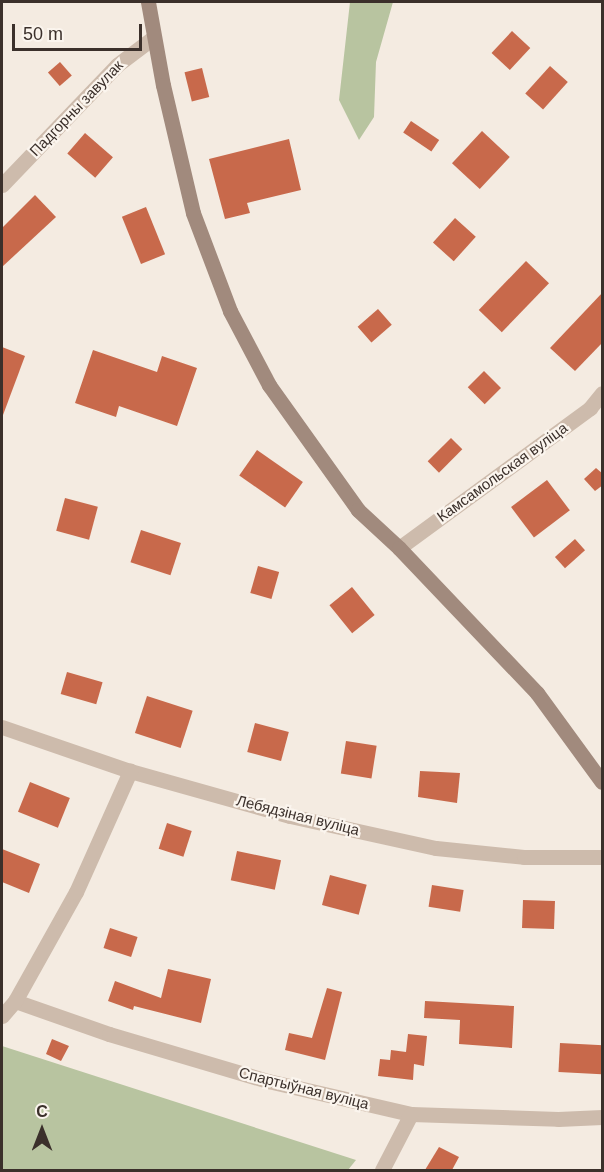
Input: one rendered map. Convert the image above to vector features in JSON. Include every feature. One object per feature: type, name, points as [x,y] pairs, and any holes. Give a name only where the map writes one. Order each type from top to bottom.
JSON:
[{"type":"street","points":[[148,2],[193,213],[230,311],[269,385],[351,501],[537,693],[603,782]]},
{"type":"street","name":"Падгорны завулак","points":[[2,185],[117,65],[154,37]]},
{"type":"street","name":"Камсамольская вуліца","points":[[399,548],[590,408],[603,393]]},
{"type":"street","name":"Лебядзіная вуліца","points":[[2,727],[130,771],[290,816],[436,848],[524,857],[603,857]]},
{"type":"street","points":[[2,1016],[15,1001],[76,892],[130,771]]},
{"type":"street","name":"Спартыўная вуліца","points":[[15,1001],[109,1034],[268,1081],[411,1114],[558,1119],[603,1117]]},
{"type":"street","points":[[382,1170],[411,1114]]},
{"type":"green space","points":[[350,2],[393,2],[376,62],[374,117],[359,140],[339,100]]},
{"type":"green space","points":[[2,1046],[356,1160],[348,1170],[2,1170]]},
{"type":"building","points":[[512,31],[530,48],[510,70],[492,53]]},
{"type":"building","points":[[60,62],[72,76],[60,86],[48,72]]},
{"type":"building","points":[[550,66],[568,82],[543,110],[525,93]]},
{"type":"building","points":[[202,68],[209,97],[192,101],[185,72]]},
{"type":"building","points":[[411,121],[439,140],[431,152],[403,133]]},
{"type":"building","points":[[482,131],[510,157],[480,189],[452,163]]},
{"type":"building","points":[[85,133],[113,157],[95,178],[67,153]]},
{"type":"building","points":[[289,139],[301,190],[247,203],[250,213],[225,219],[209,159]]},
{"type":"building","points":[[35,195],[56,217],[2,267],[2,228]]},
{"type":"building","points":[[146,207],[165,254],[141,264],[122,217]]},
{"type":"building","points":[[455,218],[476,237],[454,261],[433,243]]},
{"type":"building","points":[[526,261],[549,283],[502,332],[479,310]]},
{"type":"building","points":[[603,292],[603,342],[575,371],[550,348]]},
{"type":"building","points":[[378,309],[392,325],[371,343],[358,327]]},
{"type":"building","points":[[2,347],[25,356],[3,415],[2,415]]},
{"type":"building","points":[[93,350],[157,372],[162,356],[197,368],[177,426],[119,406],[116,417],[75,403]]},
{"type":"building","points":[[484,371],[501,388],[485,404],[468,387]]},
{"type":"building","points":[[451,438],[462,449],[439,473],[428,461]]},
{"type":"building","points":[[257,450],[303,482],[285,508],[239,475]]},
{"type":"building","points":[[596,468],[603,474],[603,485],[595,491],[584,479]]},
{"type":"building","points":[[547,480],[570,510],[534,537],[511,507]]},
{"type":"building","points":[[65,498],[98,507],[89,540],[56,531]]},
{"type":"building","points":[[141,530],[181,543],[170,575],[130,562]]},
{"type":"building","points":[[575,539],[585,550],[565,568],[555,557]]},
{"type":"building","points":[[258,566],[279,572],[271,599],[250,593]]},
{"type":"building","points":[[352,587],[375,615],[352,633],[329,605]]},
{"type":"building","points":[[67,672],[103,682],[96,704],[61,694]]},
{"type":"building","points":[[147,696],[193,711],[181,748],[135,733]]},
{"type":"building","points":[[255,723],[289,732],[281,761],[247,752]]},
{"type":"building","points":[[346,741],[377,746],[371,778],[341,774]]},
{"type":"building","points":[[420,771],[460,773],[457,803],[418,797]]},
{"type":"building","points":[[30,782],[70,798],[58,828],[18,812]]},
{"type":"building","points":[[167,823],[192,831],[183,857],[159,849]]},
{"type":"building","points":[[2,849],[40,864],[29,893],[2,882]]},
{"type":"building","points":[[237,851],[281,860],[275,890],[231,880]]},
{"type":"building","points":[[330,875],[367,885],[359,915],[322,905]]},
{"type":"building","points":[[432,885],[464,890],[460,912],[429,907]]},
{"type":"building","points":[[523,900],[555,901],[554,929],[522,928]]},
{"type":"building","points":[[110,928],[138,937],[131,957],[104,948]]},
{"type":"building","points":[[168,969],[211,979],[201,1023],[134,1006],[133,1010],[108,1001],[115,981],[161,998]]},
{"type":"building","points":[[327,988],[342,992],[325,1060],[285,1050],[289,1033],[312,1038]]},
{"type":"building","points":[[425,1001],[514,1006],[512,1048],[459,1044],[460,1020],[424,1018]]},
{"type":"building","points":[[408,1034],[427,1036],[424,1066],[414,1064],[413,1080],[378,1076],[380,1059],[390,1060],[391,1050],[406,1052]]},
{"type":"building","points":[[52,1039],[69,1046],[61,1061],[46,1054]]},
{"type":"building","points":[[560,1043],[602,1045],[601,1074],[558,1072]]},
{"type":"building","points":[[439,1147],[459,1157],[452,1170],[425,1170]]}]
